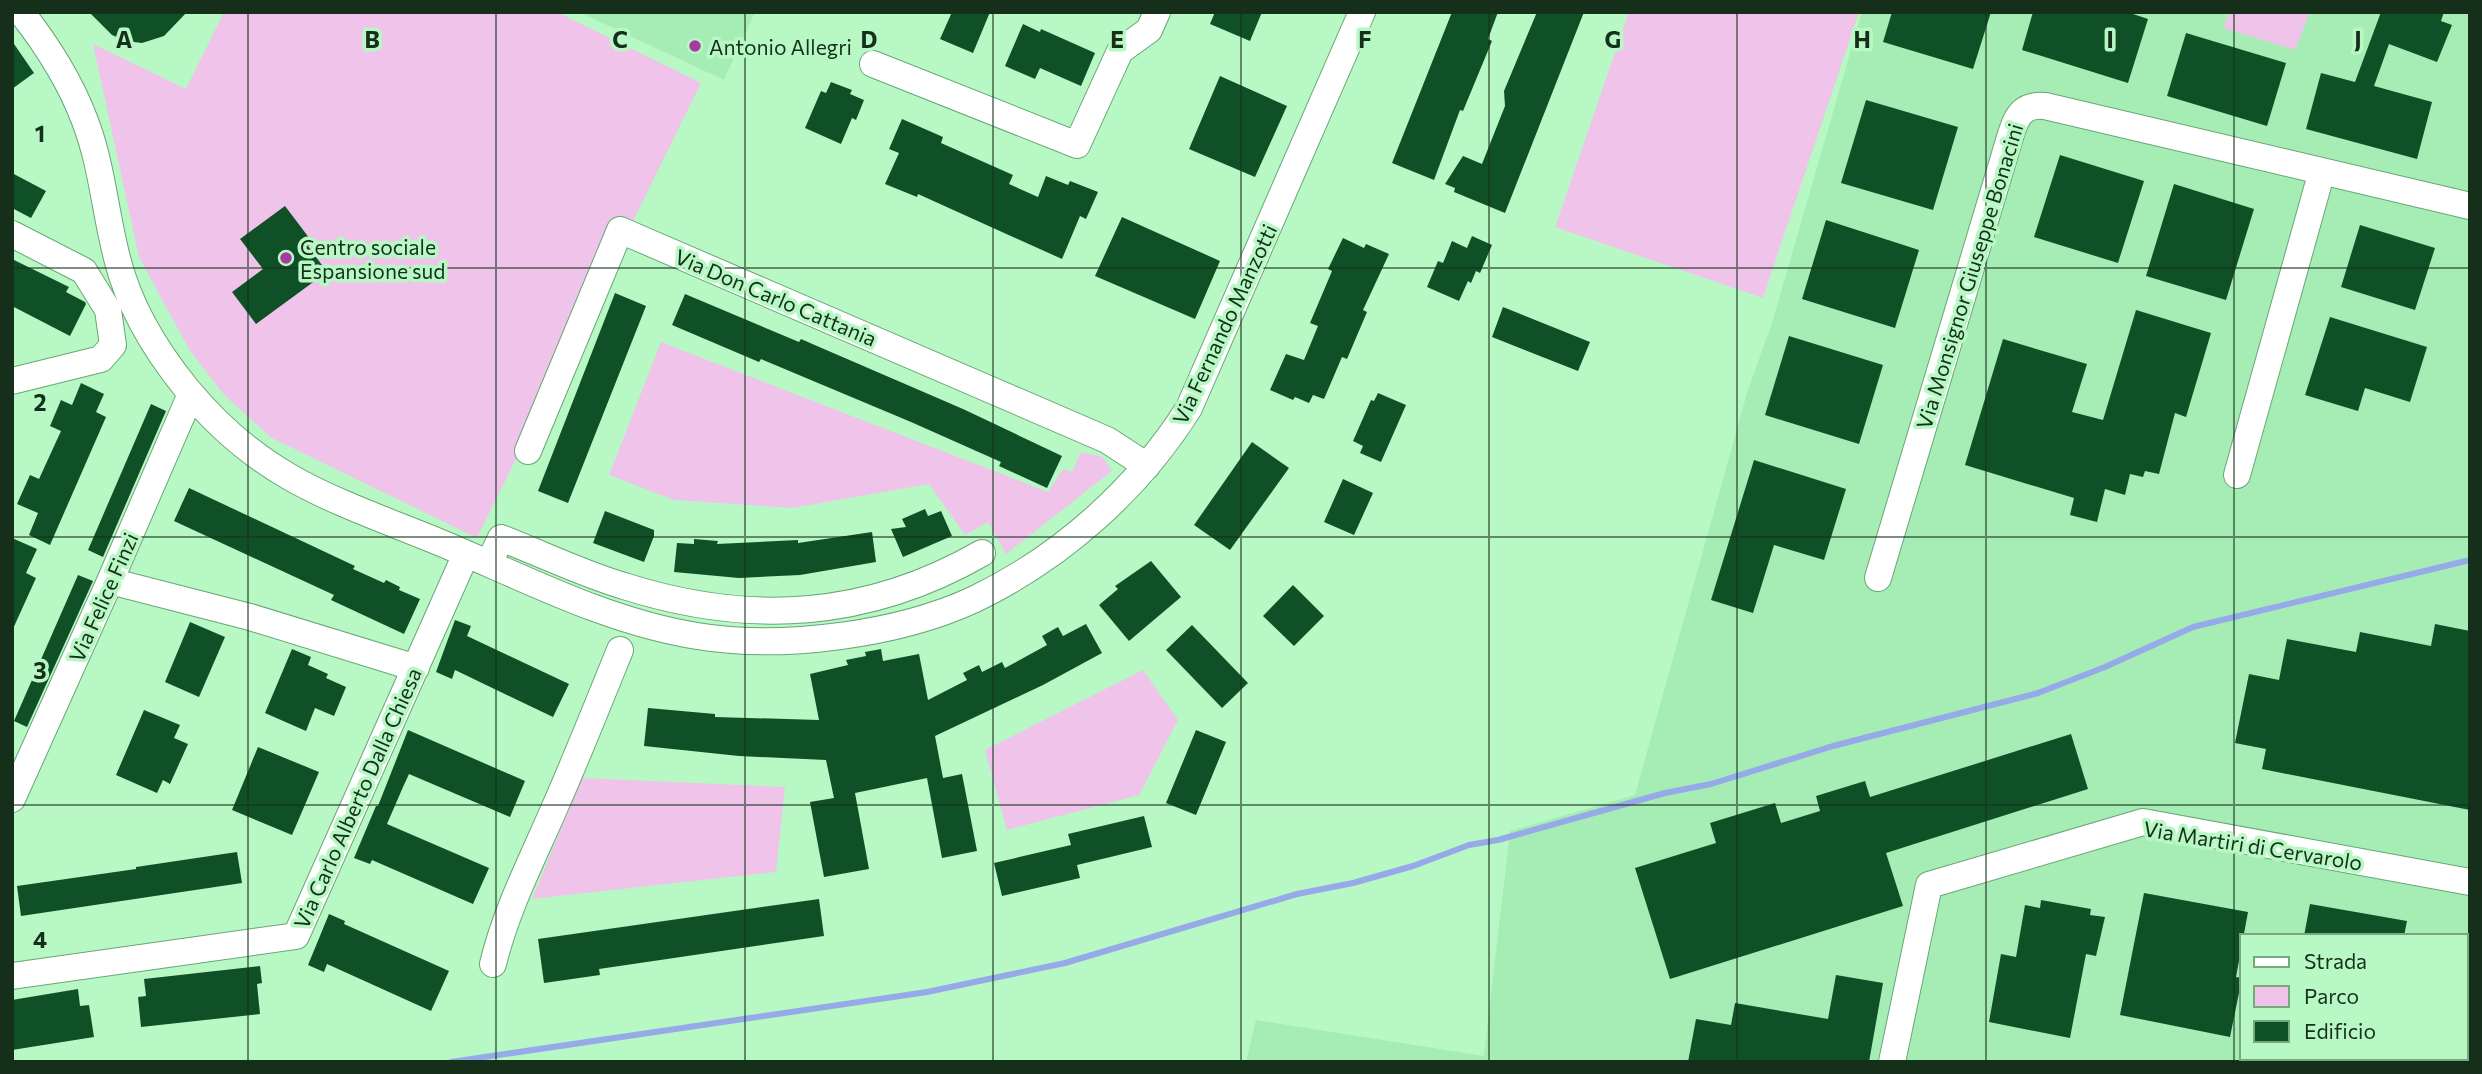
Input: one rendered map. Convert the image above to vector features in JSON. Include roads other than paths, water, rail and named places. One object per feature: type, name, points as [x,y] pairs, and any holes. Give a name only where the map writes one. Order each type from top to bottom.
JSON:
[{"type":"street","name":"Via Fernando Manzotti","points":[[22,12],[50,52],[85,121],[105,193],[117,262],[136,311],[153,343],[191,394],[219,424],[252,452],[289,477],[600,611],[688,634],[771,642],[843,636],[925,617],[971,600],[1041,560],[1078,532],[1116,499],[1147,466],[1167,443],[1189,408],[1362,12]]},
{"type":"street","points":[[873,64],[1077,145],[1121,51],[1150,30],[1157,12]]},
{"type":"street","name":"Via Monsignor Giuseppe Bonacini","points":[[1878,578],[2011,134],[2022,110],[2036,105],[2045,106],[2470,206]]},
{"type":"street","points":[[2237,475],[2322,171]]},
{"type":"street","name":"Via Don Carlo Cattania","points":[[528,451],[620,230],[1107,440],[1147,466]]},
{"type":"street","points":[[12,234],[84,271],[108,310],[113,345],[101,359],[12,381]]},
{"type":"street","name":"Via Felice Finzi","points":[[12,799],[191,394]]},
{"type":"street","points":[[477,558],[501,538],[624,586],[699,605],[747,611],[854,604],[900,592],[949,572],[982,554]]},
{"type":"street","name":"Via Carlo Alberto Dalla Chiesa","points":[[12,976],[296,936],[416,668],[477,558]]},
{"type":"street","points":[[110,581],[250,617],[416,668]]},
{"type":"street","points":[[494,964],[499,939],[511,909],[620,650]]},
{"type":"street","name":"Via Martiri di Cervarolo","points":[[1892,1062],[1929,885],[2143,822],[2470,882]]},
{"type":"waterway","points":[[451,1062],[927,992],[1065,963],[1297,894],[1353,883],[1413,866],[1469,845],[1498,840],[1665,793],[1711,784],[1833,746],[2038,693],[2105,667],[2193,627],[2470,560]]},
{"type":"place","name":"Antonio Allegri","points":[[695,46]]},
{"type":"place","name":"Centro sociale Espansione sud","points":[[286,258]]}]
